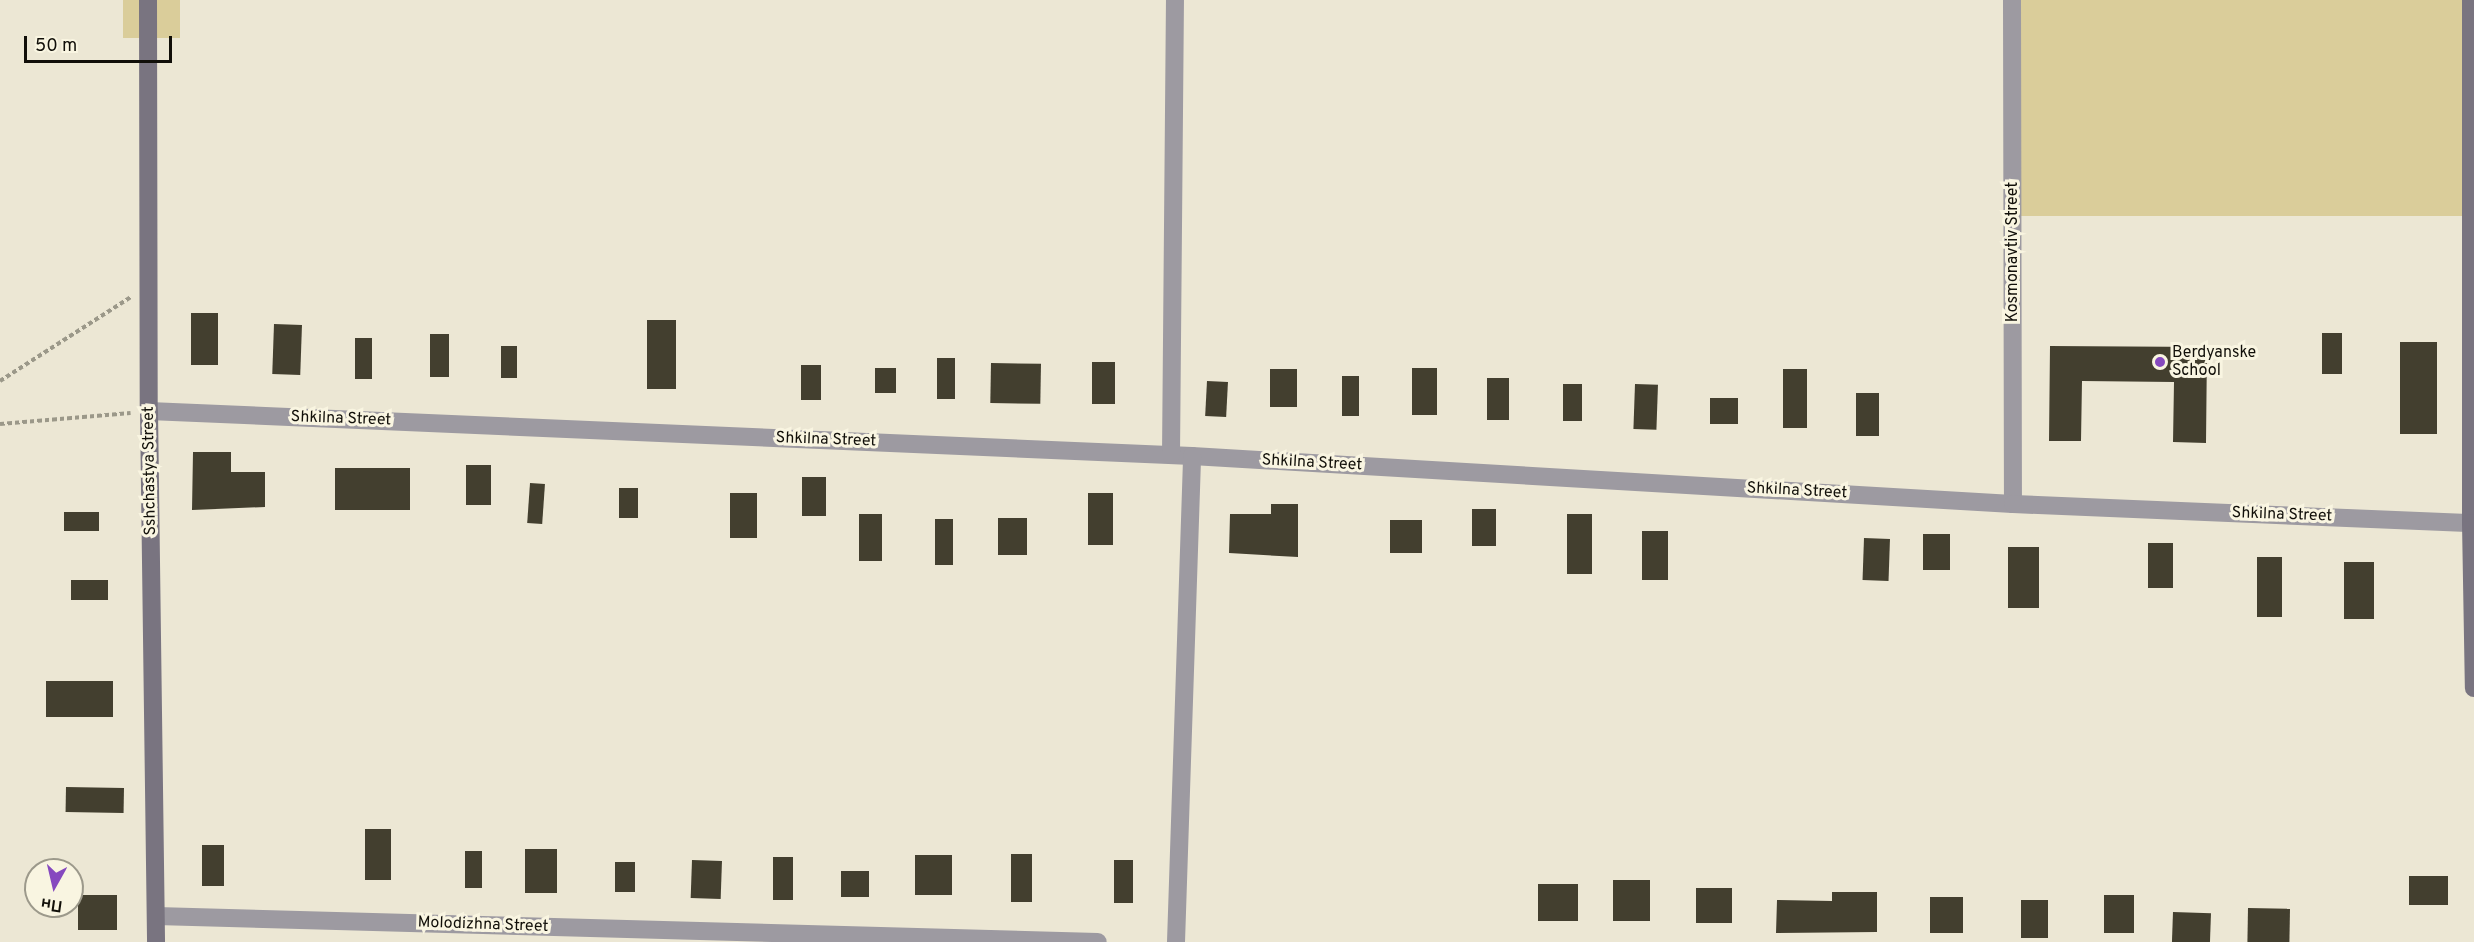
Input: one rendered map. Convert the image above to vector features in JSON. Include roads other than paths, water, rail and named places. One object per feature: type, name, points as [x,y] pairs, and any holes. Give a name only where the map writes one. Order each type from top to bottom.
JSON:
[{"type":"street","name":"Sshchastya Street","points":[[148,0],[149,411],[156,942]]},
{"type":"street","points":[[1172,455],[1175,0]]},
{"type":"street","name":"Kosmonavtiv Street","points":[[2013,0],[2013,504]]},
{"type":"street","points":[[2471,0],[2474,688]]},
{"type":"street","name":"Shkilna Street","points":[[149,411],[1172,455],[2013,504],[2472,523]]},
{"type":"street","points":[[1176,942],[1192,456]]},
{"type":"street","name":"Molodizhna Street","points":[[156,916],[1098,942]]},
{"type":"place","name":"Berdyanske School","points":[[2160,362]]}]
